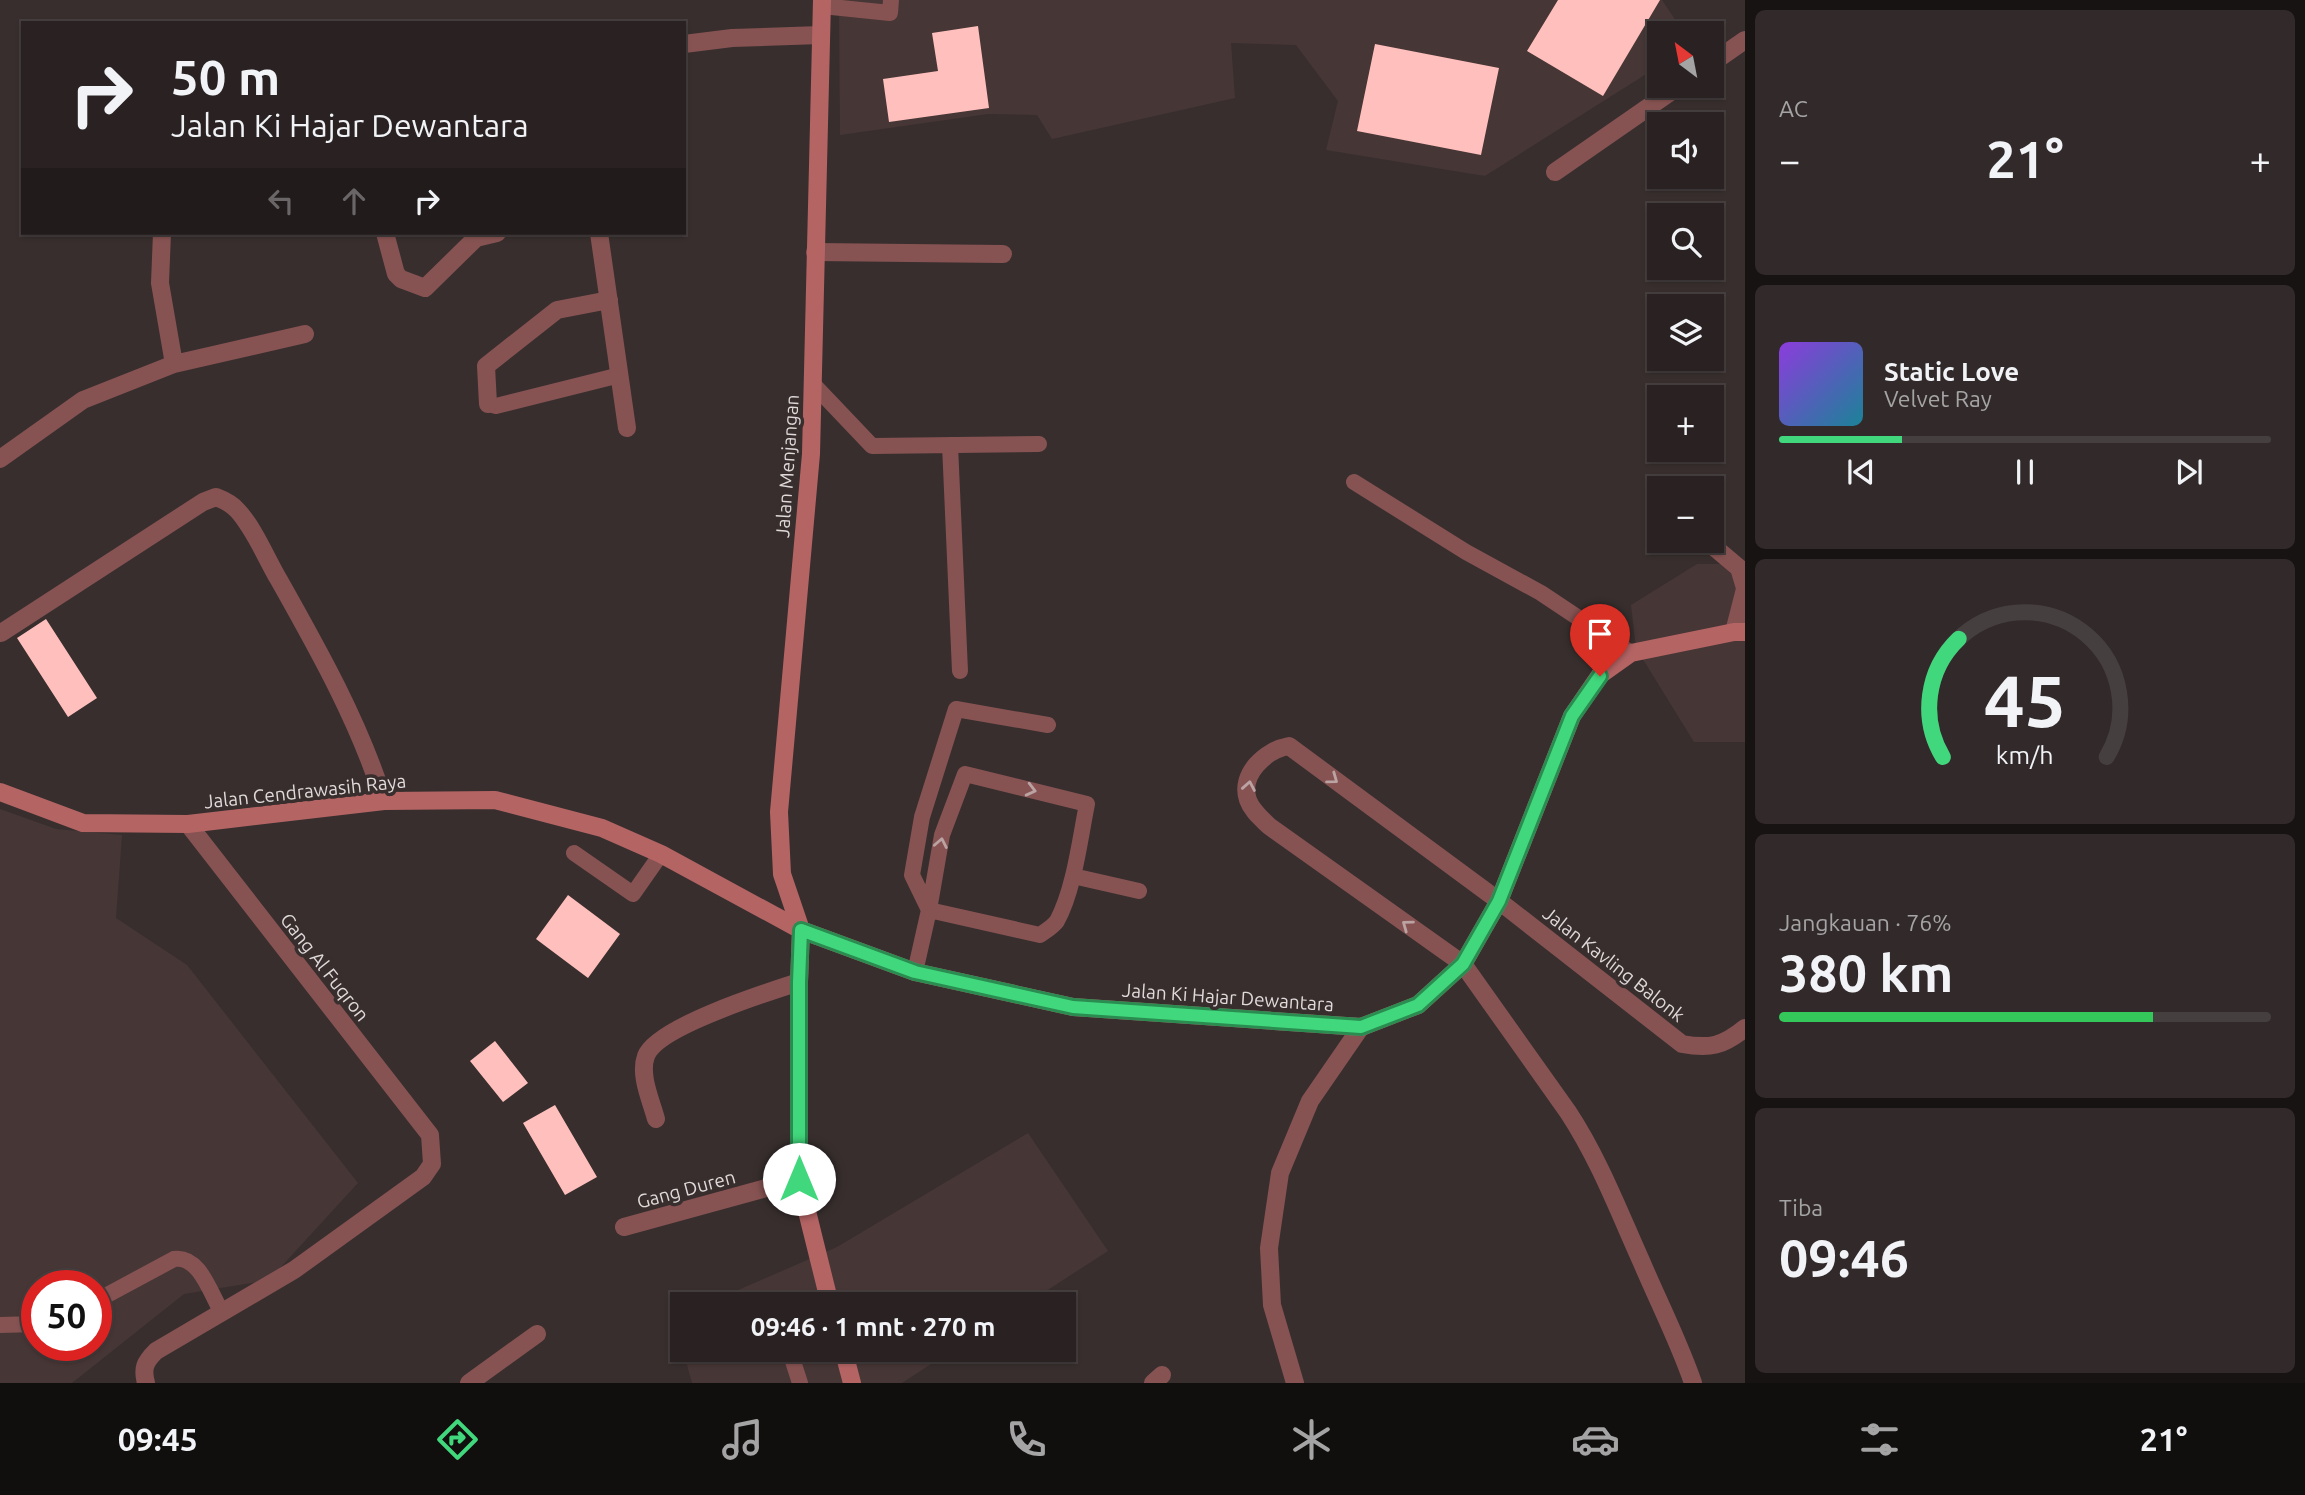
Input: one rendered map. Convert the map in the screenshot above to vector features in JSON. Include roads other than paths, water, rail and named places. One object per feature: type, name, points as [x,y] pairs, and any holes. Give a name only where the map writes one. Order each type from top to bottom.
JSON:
[{"type":"main road","name":"Jalan Menjangan","points":[[801,930],[782,874],[779,812],[811,454],[822,3]]},
{"type":"main road","name":"Jalan Ki Hajar Dewantara","points":[[801,930],[915,972],[1073,1007],[1361,1027],[1418,1005],[1463,964],[1499,901],[1572,716],[1600,676],[1631,653],[1739,632]]},
{"type":"main road","name":"Jalan Cendrawasih Raya","points":[[0,792],[83,823],[188,824],[384,800],[495,800],[602,828],[661,854],[801,930]]},
{"type":"main road","points":[[801,930],[799,1179],[826,1292]]},
{"type":"main road","points":[[846,1362],[852,1383]]},
{"type":"street","points":[[686,44],[732,38],[821,34]]},
{"type":"street","points":[[1724,55],[1745,40]]},
{"type":"street","points":[[1555,172],[1662,98]]},
{"type":"street","points":[[162,235],[160,283],[174,364]]},
{"type":"street","points":[[386,235],[396,274],[401,279],[425,288],[476,238],[489,235]]},
{"type":"street","points":[[599,235],[627,428]]},
{"type":"street","points":[[815,252],[1003,254]]},
{"type":"street","points":[[488,404],[486,366],[557,310],[608,300]]},
{"type":"street","points":[[0,459],[83,400],[174,364],[305,334]]},
{"type":"street","points":[[1,633],[203,502],[216,497],[226,501],[238,511],[255,538],[320,651],[370,757],[384,800]]},
{"type":"street","points":[[1721,553],[1739,568],[1745,588],[1739,632]]},
{"type":"street","name":"Jalan Kavling Balonk","points":[[1693,1383],[1680,1345],[1583,1135],[1463,964],[1269,825],[1255,812],[1247,799],[1247,783],[1257,763],[1275,748],[1289,747],[1499,901],[1682,1044],[1711,1046],[1729,1041],[1745,1028]]},
{"type":"street","name":"Gang Al Fuqron","points":[[188,824],[430,1135],[432,1164],[423,1177],[294,1270],[221,1311]]},
{"type":"street","points":[[656,1119],[644,1074],[646,1056],[653,1044],[725,1007],[799,982]]},
{"type":"street","points":[[1295,1383],[1272,1305],[1269,1248],[1280,1173],[1310,1101],[1361,1027]]},
{"type":"street","name":"Gang Duren","points":[[624,1227],[799,1179]]},
{"type":"street","points":[[146,1383],[145,1362],[221,1311]]},
{"type":"street","points":[[469,1383],[537,1334]]},
{"type":"lane","points":[[822,3],[890,6]]},
{"type":"lane","points":[[488,404],[496,406],[620,375]]},
{"type":"lane","points":[[813,384],[872,446],[1039,444]]},
{"type":"lane","points":[[950,445],[960,671]]},
{"type":"lane","points":[[1354,482],[1466,552],[1541,593],[1631,653]]},
{"type":"lane","points":[[929,911],[912,874],[922,817],[956,709],[1048,725]]},
{"type":"lane","points":[[915,972],[942,835],[965,774],[1087,804],[1073,876],[1056,923],[1040,935],[929,911]]},
{"type":"lane","points":[[574,853],[633,894],[661,854]]},
{"type":"lane","points":[[1073,876],[1139,891]]},
{"type":"lane","points":[[112,1292],[174,1259],[182,1258],[194,1263],[221,1311]]},
{"type":"lane","points":[[0,1325],[21,1324]]},
{"type":"lane","points":[[793,1362],[800,1383]]}]
